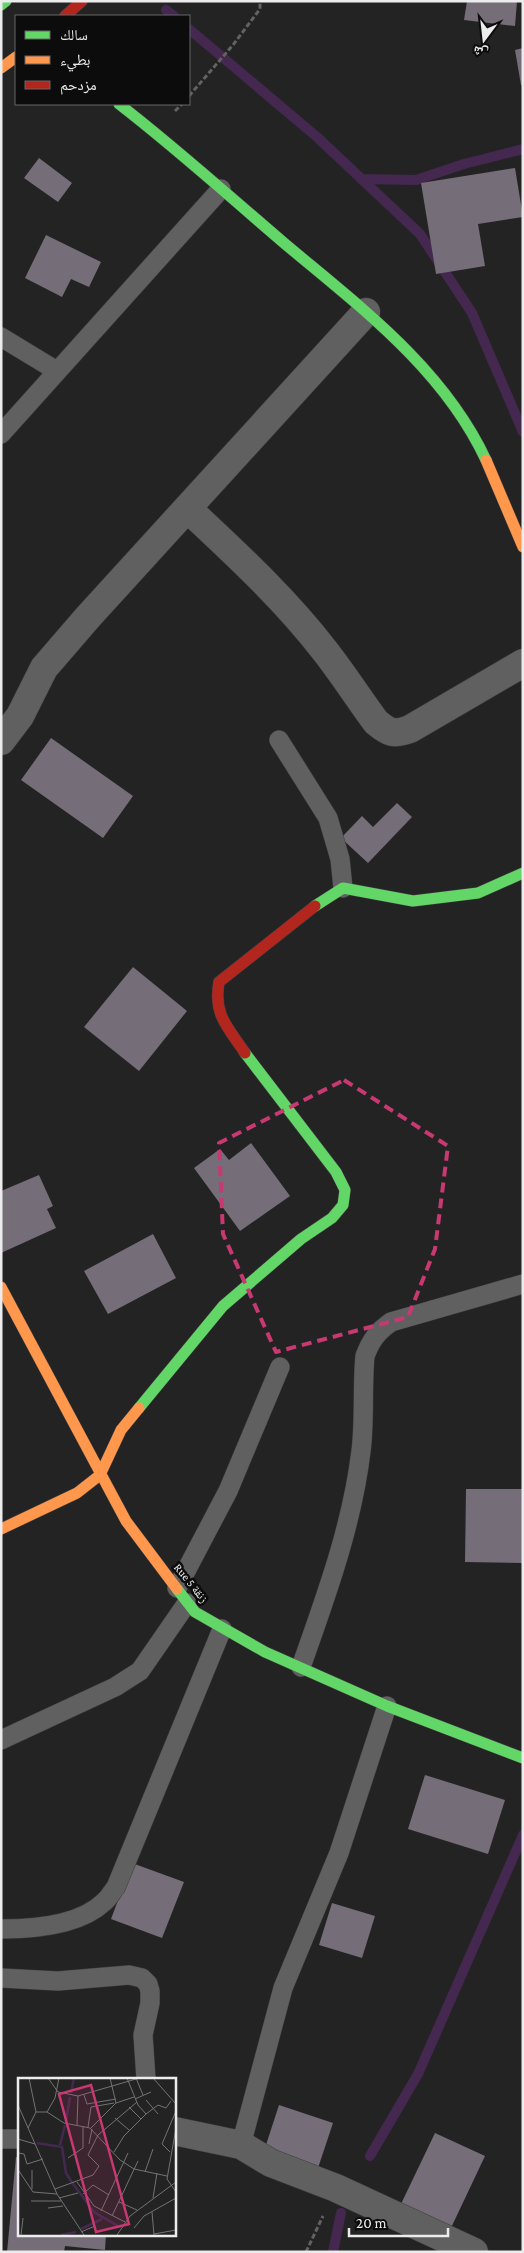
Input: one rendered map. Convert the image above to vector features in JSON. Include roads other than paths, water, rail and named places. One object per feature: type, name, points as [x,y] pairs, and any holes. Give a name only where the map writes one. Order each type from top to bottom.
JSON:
[{"type":"main road","points":[[1,5],[6,1]]},
{"type":"main road","points":[[66,15],[82,1]]},
{"type":"main road","points":[[1,68],[15,58]]},
{"type":"main road","points":[[119,105],[157,133],[366,312],[431,375],[457,409],[480,448],[523,547]]},
{"type":"main road","points":[[1,1529],[77,1493],[100,1475],[122,1430],[223,1306],[301,1239],[332,1218],[343,1205],[345,1190],[336,1172],[249,1059],[219,1014],[216,998],[219,982],[312,908],[343,888],[413,901],[478,893],[523,873]]},
{"type":"main road","name":"Rue 5 زنقة","points":[[1,1287],[126,1521],[195,1612],[265,1652],[387,1706],[523,1758]]},
{"type":"street","points":[[1,741],[20,716],[44,668],[88,617],[366,312]]},
{"type":"street","points":[[188,509],[244,561],[288,607],[325,651],[376,722],[386,730],[398,733],[410,729],[523,662]]},
{"type":"street","points":[[175,2131],[241,2145],[271,2163],[336,2188],[474,2252]]},
{"type":"lane","points":[[1,434],[221,189]]},
{"type":"lane","points":[[1,337],[57,371]]},
{"type":"lane","points":[[278,740],[328,818],[340,859],[343,888]]},
{"type":"lane","points":[[301,1667],[341,1550],[352,1501],[362,1450],[365,1356],[370,1342],[378,1331],[391,1322],[523,1284]]},
{"type":"lane","points":[[1,1740],[115,1687],[140,1671],[182,1596],[280,1367]]},
{"type":"lane","points":[[1,1929],[34,1929],[76,1917],[91,1911],[104,1902],[116,1887],[222,1629]]},
{"type":"lane","points":[[241,2145],[283,1988],[339,1853],[387,1706]]},
{"type":"lane","points":[[1,1978],[58,1981],[129,1975],[142,1978],[148,1984],[150,1991],[150,2003],[144,2035],[146,2078]]},
{"type":"lane","points":[[1,2139],[18,2139]]},
{"type":"waterway","points":[[166,10],[173,15]]},
{"type":"waterway","points":[[190,30],[317,137],[420,234],[472,313],[523,432]]},
{"type":"waterway","points":[[361,179],[416,180],[464,164],[523,149]]},
{"type":"waterway","points":[[370,2156],[418,2074],[523,1835]]},
{"type":"waterway","points":[[333,2252],[341,2213]]}]
